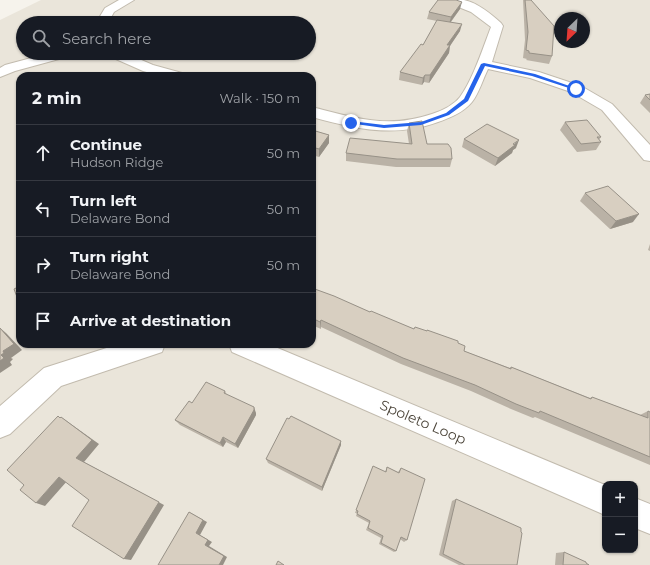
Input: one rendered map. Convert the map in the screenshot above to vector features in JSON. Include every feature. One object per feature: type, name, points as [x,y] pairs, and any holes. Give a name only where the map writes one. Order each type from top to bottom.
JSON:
[{"type":"street","points":[[106,16],[109,10],[128,0]]},
{"type":"street","points":[[316,113],[351,123],[384,127],[421,123],[447,114],[466,100],[484,64],[497,26],[484,14],[465,3],[450,0]]},
{"type":"street","points":[[0,73],[10,68],[39,60]]},
{"type":"street","points":[[130,60],[148,68],[162,72]]},
{"type":"street","points":[[484,64],[534,75],[576,89],[607,107],[650,156]]},
{"type":"street","points":[[0,424],[53,377],[141,348]]},
{"type":"street","name":"Spoleto Loop","points":[[250,348],[602,499]]},
{"type":"street","points":[[638,514],[650,520]]},
{"type":"shaded area","points":[[41,0],[650,0],[650,565],[0,565],[0,20]]},
{"type":"building","points":[[438,0],[456,0],[462,2],[451,17],[429,12]]},
{"type":"building","points":[[525,0],[531,0],[554,26],[552,56],[529,53],[529,51],[526,50],[528,32]]},
{"type":"building","points":[[437,20],[462,24],[447,45],[450,45],[430,75],[425,75],[423,78],[400,72],[421,44],[423,45]]},
{"type":"building","points":[[650,94],[650,100],[645,95]]},
{"type":"building","points":[[587,120],[601,137],[597,137],[601,142],[581,144],[565,122]]},
{"type":"building","points":[[422,121],[427,144],[448,144],[451,148],[452,159],[397,159],[346,153],[350,138],[412,144],[409,123]]},
{"type":"building","points":[[487,124],[519,140],[498,158],[464,139]]},
{"type":"building","points":[[316,131],[329,135],[319,149],[316,148]]},
{"type":"building","points":[[608,186],[639,214],[616,221],[585,193]]},
{"type":"building","points":[[316,289],[414,329],[415,327],[427,330],[458,341],[458,343],[465,346],[464,351],[511,369],[511,367],[591,399],[592,397],[648,418],[648,411],[650,412],[650,457],[540,411],[539,413],[475,385],[403,358],[321,320],[320,322],[316,320]]},
{"type":"building","points":[[0,328],[14,344],[3,351],[4,353],[1,355],[4,358],[0,361]]},
{"type":"building","points":[[206,382],[225,391],[224,393],[254,407],[254,410],[235,444],[223,437],[220,443],[175,420],[189,401],[192,403]]},
{"type":"building","points":[[58,416],[92,440],[76,458],[159,502],[124,559],[72,526],[89,500],[59,477],[36,503],[20,490],[24,485],[7,470]]},
{"type":"building","points":[[291,416],[341,441],[322,487],[266,459],[287,418],[289,419]]},
{"type":"building","points":[[373,466],[386,472],[387,467],[399,473],[401,468],[425,479],[407,540],[401,537],[396,551],[381,543],[383,536],[368,528],[370,521],[357,514],[358,511],[356,510]]},
{"type":"building","points":[[456,499],[521,528],[522,533],[517,565],[465,565],[443,554]]},
{"type":"building","points":[[189,512],[203,520],[196,533],[208,540],[205,545],[224,556],[219,565],[158,565]]},
{"type":"building","points":[[564,552],[586,562],[589,565],[563,565]]},
{"type":"building","points":[[278,561],[284,565],[276,565]]},
{"type":"route","points":[[351,123],[384,127],[421,123],[447,114],[466,100],[484,64],[534,75],[576,89]]}]
